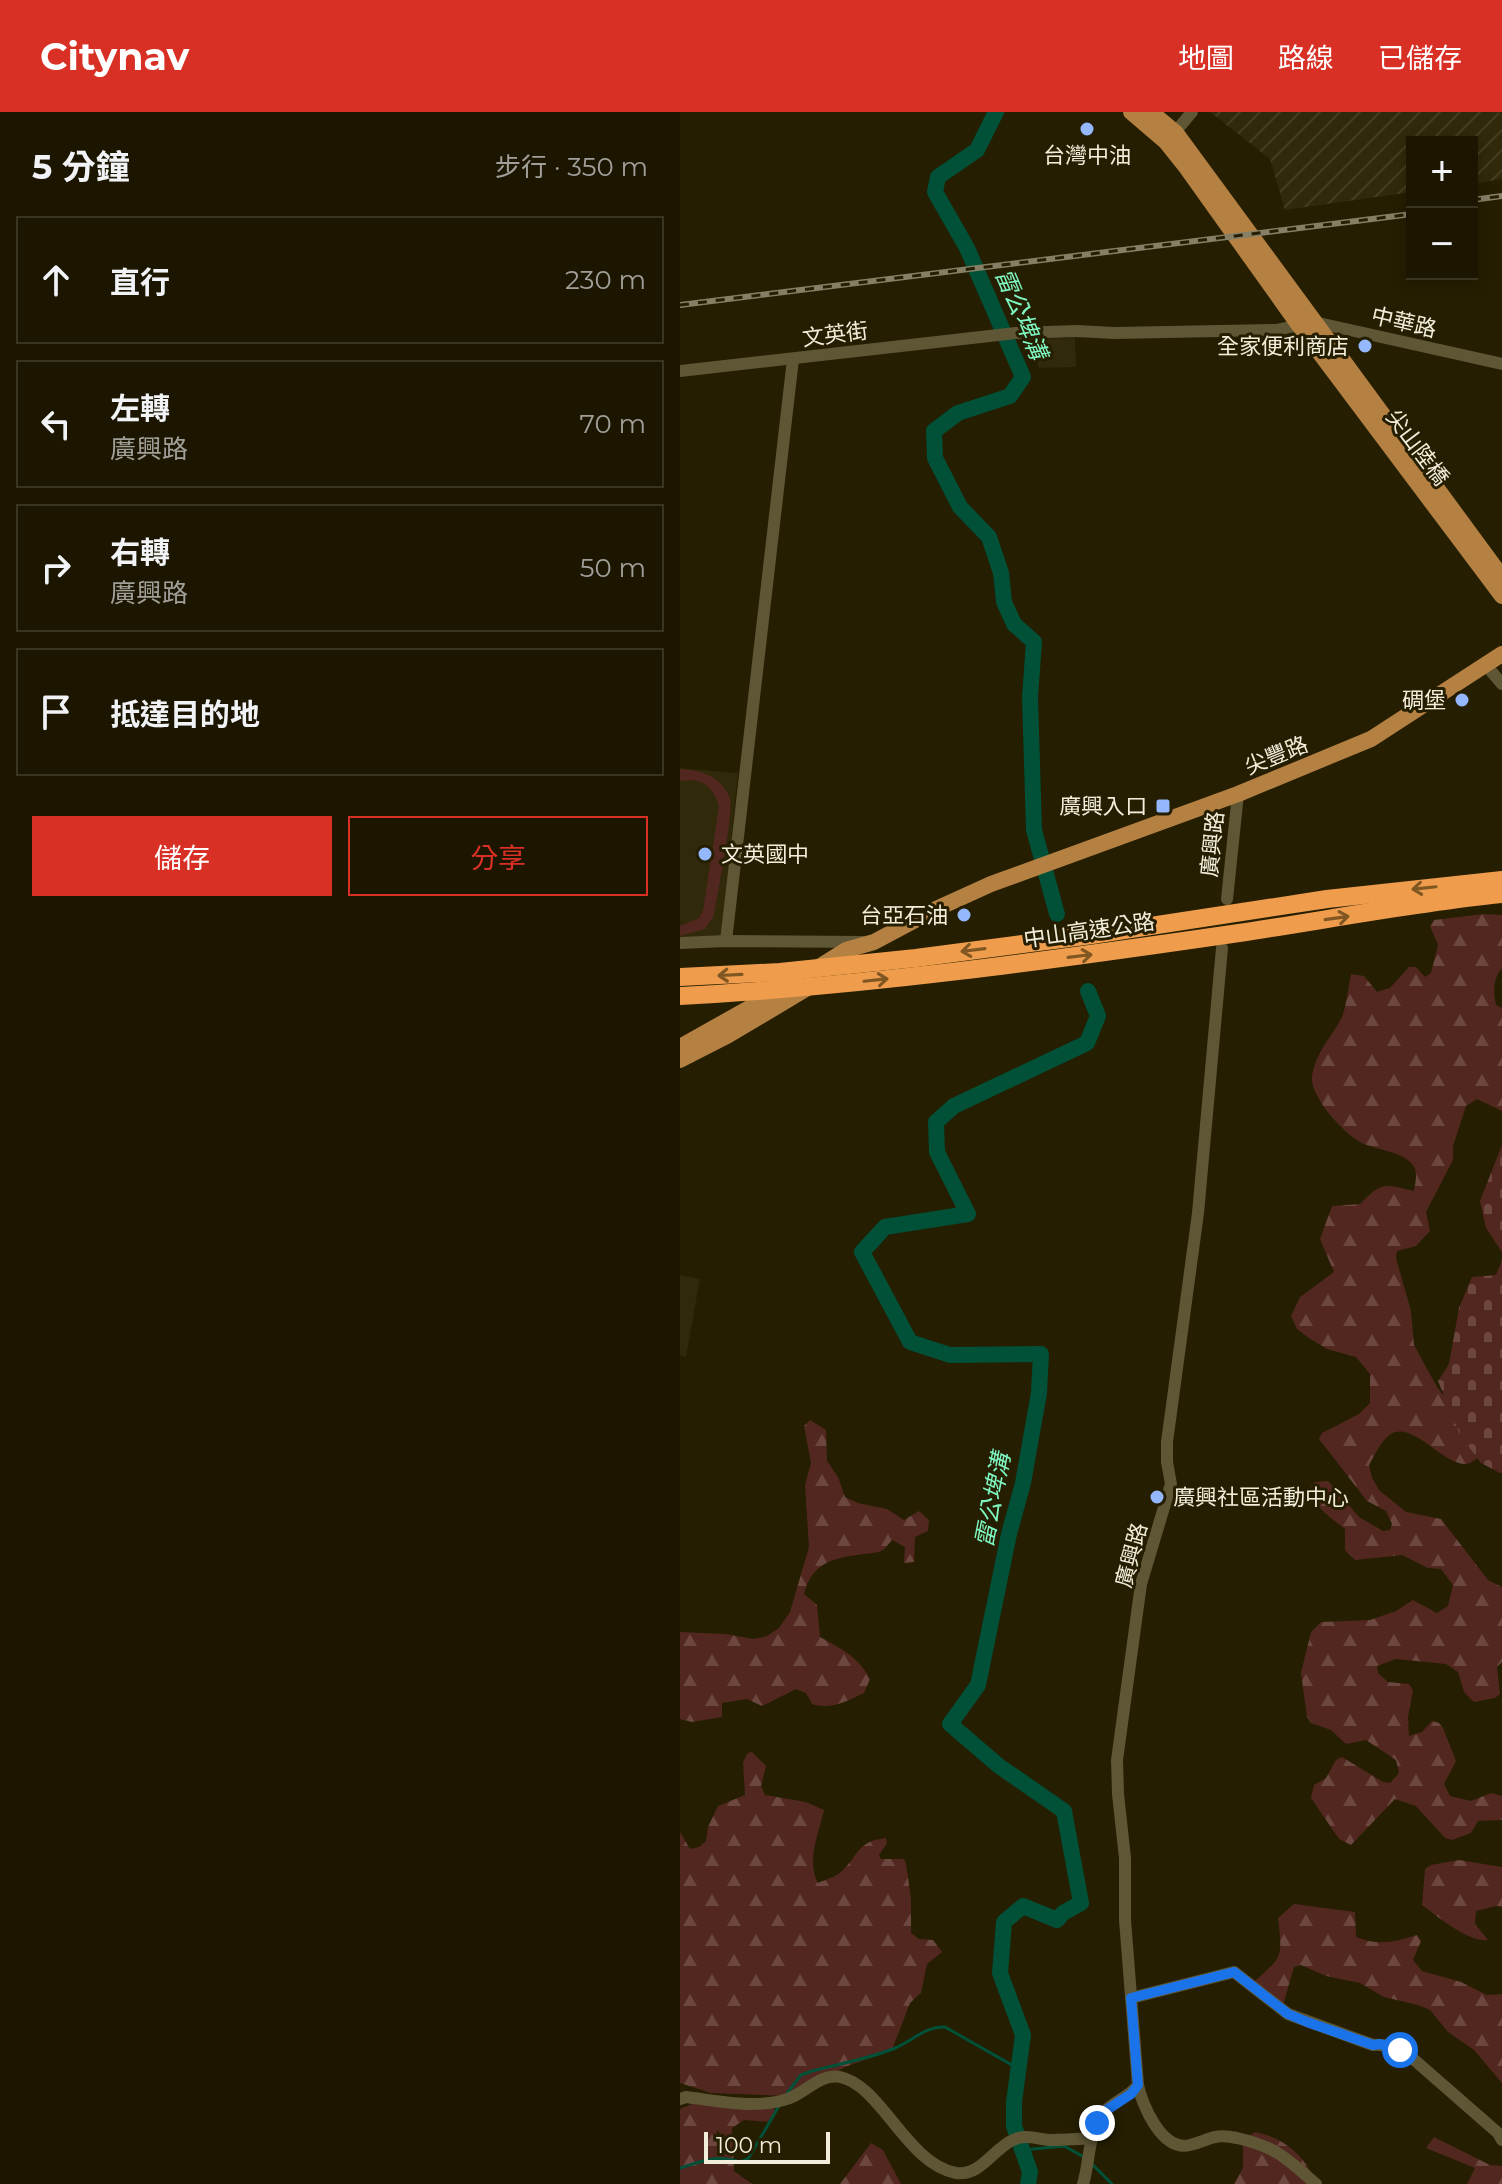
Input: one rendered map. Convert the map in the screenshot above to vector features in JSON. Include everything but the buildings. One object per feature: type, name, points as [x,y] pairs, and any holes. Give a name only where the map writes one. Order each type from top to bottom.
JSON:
[{"type":"highway","name":"中山高速公路","points":[[918,967],[1092,935],[1327,899],[1502,880]]},
{"type":"highway","name":"中山高速公路","points":[[680,996],[779,981],[1108,952],[1502,894]]},
{"type":"highway","name":"中山高速公路","points":[[680,977],[779,981]]},
{"type":"main road","points":[[1131,112],[1171,137]]},
{"type":"main road","points":[[1151,112],[1231,216],[1306,323]]},
{"type":"main road","name":"尖山陸橋","points":[[1306,323],[1502,577]]},
{"type":"main road","name":"尖山陸橋","points":[[1306,323],[1502,596]]},
{"type":"main road","name":"尖豐路","points":[[874,942],[991,884],[1238,794],[1371,739],[1502,654]]},
{"type":"main road","points":[[680,1047],[758,1005],[846,950],[874,942]]},
{"type":"main road","points":[[680,1060],[727,1036],[859,958],[874,942]]},
{"type":"street","points":[[1171,137],[1192,112]]},
{"type":"street","name":"文英街","points":[[680,371],[1016,333],[1276,330],[1306,323]]},
{"type":"street","name":"中華路","points":[[1306,323],[1502,364]]},
{"type":"street","points":[[726,941],[793,359]]},
{"type":"street","points":[[1485,664],[1502,684]]},
{"type":"street","name":"廣興路","points":[[1227,899],[1238,794]]},
{"type":"street","points":[[680,943],[874,942]]},
{"type":"street","name":"廣興路","points":[[1222,948],[1198,1213],[1167,1442],[1171,1484],[1141,1584],[1117,1760],[1125,1858],[1125,1920],[1138,2085],[1141,2100],[1153,2125],[1181,2146],[1213,2136],[1240,2139],[1282,2154],[1316,2184]]},
{"type":"street","points":[[1131,1998],[1234,1972],[1288,2014],[1373,2045],[1400,2050],[1498,2133],[1502,2140]]},
{"type":"street","points":[[680,2099],[686,2097],[730,2103],[780,2101],[798,2095],[810,2085],[834,2076],[842,2077],[878,2104],[926,2157],[952,2172],[963,2174],[974,2170],[1018,2138],[1092,2138]]},
{"type":"street","points":[[1083,2184],[1097,2123],[1105,2111],[1131,2094],[1138,2085]]},
{"type":"shaded area","points":[[1210,112],[1502,113],[1502,179],[1478,183],[1478,136],[1406,136],[1406,193],[1285,210],[1270,159]]},
{"type":"shaded area","points":[[1075,338],[1076,367],[1039,368],[1030,339]]},
{"type":"shaded area","name":"文英國中","points":[[680,768],[738,773],[721,936],[680,938]]},
{"type":"shaded area","points":[[680,1275],[700,1279],[686,1357],[680,1355]]},
{"type":"green space","points":[[680,769],[703,773],[717,780],[727,791],[731,807],[714,916],[705,929],[680,936],[680,926],[699,918],[703,911],[719,806],[705,784],[680,781]]},
{"type":"green space","points":[[1502,915],[1502,968],[1494,990],[1496,1005],[1502,1008],[1502,1111],[1477,1099],[1466,1106],[1453,1146],[1453,1160],[1426,1212],[1430,1231],[1416,1246],[1397,1251],[1396,1258],[1411,1311],[1414,1345],[1437,1387],[1475,1436],[1481,1455],[1469,1463],[1455,1462],[1418,1438],[1399,1432],[1384,1440],[1369,1465],[1379,1490],[1406,1512],[1441,1519],[1488,1580],[1502,1587],[1502,1662],[1497,1667],[1500,1694],[1495,1698],[1474,1702],[1464,1692],[1458,1672],[1446,1664],[1396,1659],[1377,1666],[1378,1673],[1388,1682],[1409,1684],[1413,1690],[1408,1717],[1409,1736],[1422,1732],[1432,1721],[1443,1728],[1456,1761],[1444,1784],[1450,1796],[1471,1801],[1491,1793],[1502,1796],[1502,1820],[1478,1821],[1471,1833],[1452,1840],[1445,1838],[1416,1806],[1395,1799],[1351,1845],[1339,1839],[1311,1798],[1314,1785],[1326,1778],[1336,1760],[1342,1757],[1383,1782],[1390,1783],[1399,1773],[1396,1760],[1366,1740],[1346,1744],[1331,1730],[1311,1723],[1307,1717],[1301,1673],[1311,1632],[1321,1622],[1370,1620],[1396,1611],[1413,1600],[1437,1613],[1448,1606],[1453,1585],[1441,1569],[1428,1568],[1402,1555],[1355,1560],[1345,1550],[1345,1529],[1315,1501],[1311,1487],[1315,1482],[1328,1481],[1359,1517],[1383,1531],[1390,1530],[1392,1524],[1386,1511],[1367,1501],[1319,1439],[1322,1433],[1359,1414],[1370,1403],[1370,1374],[1356,1357],[1327,1349],[1309,1338],[1297,1329],[1291,1316],[1300,1297],[1334,1272],[1320,1239],[1332,1206],[1360,1204],[1384,1186],[1414,1191],[1416,1175],[1414,1167],[1405,1158],[1364,1144],[1348,1134],[1317,1096],[1313,1086],[1313,1069],[1342,1017],[1351,974],[1364,976],[1377,992],[1390,988],[1409,967],[1416,967],[1425,977],[1431,973],[1438,945],[1430,926],[1434,920]]},
{"type":"green space","points":[[1502,1145],[1502,1252],[1486,1228],[1480,1201]]},
{"type":"green space","points":[[1502,1260],[1500,1473],[1481,1463],[1460,1435],[1438,1381],[1449,1364],[1459,1308],[1472,1277],[1496,1275]]},
{"type":"green space","points":[[810,1420],[826,1430],[827,1461],[838,1477],[845,1497],[887,1509],[904,1520],[919,1511],[929,1520],[928,1531],[915,1537],[914,1562],[904,1563],[905,1547],[892,1540],[879,1552],[826,1563],[808,1583],[804,1594],[817,1605],[820,1637],[860,1665],[870,1679],[864,1693],[839,1704],[819,1706],[812,1704],[806,1693],[796,1689],[762,1706],[747,1699],[722,1703],[722,1717],[692,1722],[680,1719],[680,1632],[754,1639],[767,1636],[779,1628],[790,1612],[809,1547],[805,1485],[811,1463],[804,1426]]},
{"type":"green space","points":[[752,1752],[766,1766],[761,1786],[765,1795],[806,1802],[824,1810],[813,1856],[818,1883],[841,1872],[869,1842],[886,1838],[887,1843],[879,1855],[881,1859],[904,1859],[906,1864],[911,1898],[911,1933],[919,1939],[933,1940],[942,1952],[927,1964],[921,1993],[910,2003],[892,2050],[845,2067],[804,2091],[787,2096],[711,2093],[680,2083],[680,1832],[690,1849],[706,1841],[708,1827],[718,1806],[745,1795],[743,1762]]},
{"type":"green space","points":[[1459,1860],[1502,1867],[1502,1907],[1476,1911],[1475,1924],[1488,1940],[1463,1933],[1422,1905],[1425,1869]]},
{"type":"green space","points":[[1294,1904],[1355,1912],[1356,1937],[1364,1940],[1386,1942],[1417,1935],[1421,1941],[1413,1960],[1422,1971],[1461,1982],[1487,1995],[1502,1994],[1502,2083],[1474,2050],[1448,2032],[1430,2010],[1418,2005],[1384,1997],[1360,1983],[1326,1976],[1301,1965],[1294,1967],[1283,2005],[1252,1984],[1275,1962],[1280,1950],[1278,1918]]},
{"type":"green space","points":[[697,2102],[775,2105],[772,2122],[744,2120],[732,2128],[734,2171],[752,2184],[680,2184],[680,2109]]},
{"type":"green space","points":[[1255,2132],[1276,2139],[1293,2150],[1317,2184],[1234,2184],[1243,2168],[1243,2140]]},
{"type":"green space","points":[[1434,2137],[1490,2165],[1502,2166],[1502,2184],[1467,2184],[1475,2168],[1426,2148]]},
{"type":"green space","points":[[871,2143],[883,2150],[901,2184],[840,2184]]},
{"type":"waterway","name":"雷公埤溝","points":[[996,112],[977,150],[938,177],[935,192],[967,248],[1023,377],[1010,396],[958,413],[934,431],[935,458],[960,507],[989,537],[1001,573],[1004,602],[1014,624],[1034,642],[1030,697],[1034,830],[1057,914]]},
{"type":"waterway","name":"雷公埤溝","points":[[1028,2184],[1030,2172],[1014,2126],[1023,2035],[1000,1973],[1004,1922],[1023,1906],[1057,1920],[1081,1903],[1064,1811],[999,1766],[950,1724],[978,1685],[1009,1534],[1023,1483],[1039,1393],[1041,1354],[950,1355],[910,1342],[862,1252],[885,1227],[968,1214],[937,1152],[936,1122],[954,1106],[1087,1043],[1098,1016],[1088,991]]},
{"type":"waterway","points":[[785,2096],[801,2075],[883,2053],[938,2027],[945,2027],[1019,2069]]},
{"type":"waterway","points":[[680,2168],[710,2159],[740,2162],[748,2159],[779,2106]]},
{"type":"waterway","points":[[1023,2150],[1064,2146],[1084,2157]]},
{"type":"waterway","points":[[1092,2164],[1112,2184]]},
{"type":"railway","points":[[1478,199],[1502,196]]},
{"type":"railway","points":[[680,305],[1406,215]]},
{"type":"place","name":"台灣中油","points":[[1087,129]]},
{"type":"place","name":"全家便利商店","points":[[1365,346]]},
{"type":"place","name":"碉堡","points":[[1462,700]]},
{"type":"place","name":"廣興入口","points":[[1163,806]]},
{"type":"place","name":"文英國中","points":[[705,854]]},
{"type":"place","name":"台亞石油","points":[[964,915]]},
{"type":"place","name":"廣興社區活動中心","points":[[1157,1497]]},
{"type":"route","points":[[1097,2123],[1105,2111],[1131,2094],[1138,2085],[1131,1998],[1234,1972],[1288,2014],[1373,2045],[1400,2050]]}]
